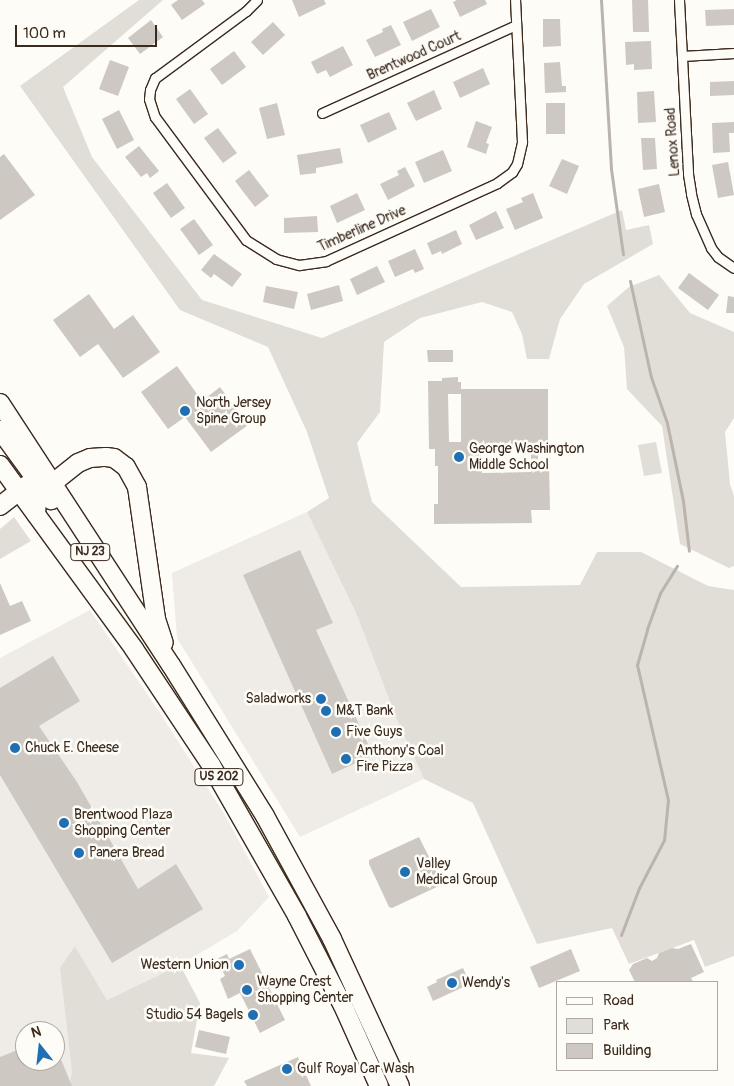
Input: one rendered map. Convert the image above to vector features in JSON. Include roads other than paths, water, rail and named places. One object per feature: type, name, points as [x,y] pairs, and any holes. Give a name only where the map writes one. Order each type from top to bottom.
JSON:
[{"type":"highway","points":[[0,403],[36,457],[44,483],[37,499],[36,514]]},
{"type":"highway","name":"NJ 23","points":[[0,430],[44,483],[137,614]]},
{"type":"highway","points":[[0,506],[20,492],[44,483],[78,463],[98,456],[114,458],[130,471],[137,487],[140,504],[156,619],[172,665]]},
{"type":"highway","name":"US 202","points":[[0,465],[149,670],[229,795],[318,955],[379,1086]]},
{"type":"highway","name":"US 202","points":[[137,614],[172,665],[247,787],[299,877],[362,1001],[400,1086]]},
{"type":"street","name":"Timberline Drive","points":[[257,0],[246,11],[155,78],[150,90],[149,99],[155,117],[246,240],[276,259],[299,265],[326,261],[497,184],[512,172],[521,153],[522,142],[515,0]]},
{"type":"street","name":"Lenox Road","points":[[679,0],[688,174],[693,200],[711,248],[718,257],[734,268]]},
{"type":"street","name":"Brentwood Court","points":[[322,113],[516,25]]},
{"type":"street","points":[[682,56],[734,53]]},
{"type":"waterway","points":[[601,0],[611,169],[623,254]]},
{"type":"waterway","points":[[630,281],[651,377],[667,423],[683,501],[689,551]]},
{"type":"waterway","points":[[621,935],[639,888],[664,840],[668,800],[637,665],[660,593],[677,566]]},
{"type":"place","name":"North Jersey Spine Group","points":[[185,411]]},
{"type":"place","name":"George Washington Middle School","points":[[459,457]]},
{"type":"place","name":"Saladworks","points":[[321,699]]},
{"type":"place","name":"M&T Bank","points":[[326,711]]},
{"type":"place","name":"Five Guys","points":[[336,732]]},
{"type":"place","name":"Chuck E. Cheese","points":[[15,748]]},
{"type":"place","name":"Anthony's Coal Fire Pizza","points":[[346,759]]},
{"type":"place","name":"Brentwood Plaza Shopping Center","points":[[64,823]]},
{"type":"place","name":"Panera Bread","points":[[79,853]]},
{"type":"place","name":"Valley Medical Group","points":[[405,872]]},
{"type":"place","name":"Western Union","points":[[239,965]]},
{"type":"place","name":"Wendy's","points":[[452,983]]},
{"type":"place","name":"Wayne Crest Shopping Center","points":[[247,990]]},
{"type":"place","name":"Studio 54 Bagels","points":[[253,1015]]},
{"type":"place","name":"Gulf Royal Car Wash","points":[[287,1069]]}]
